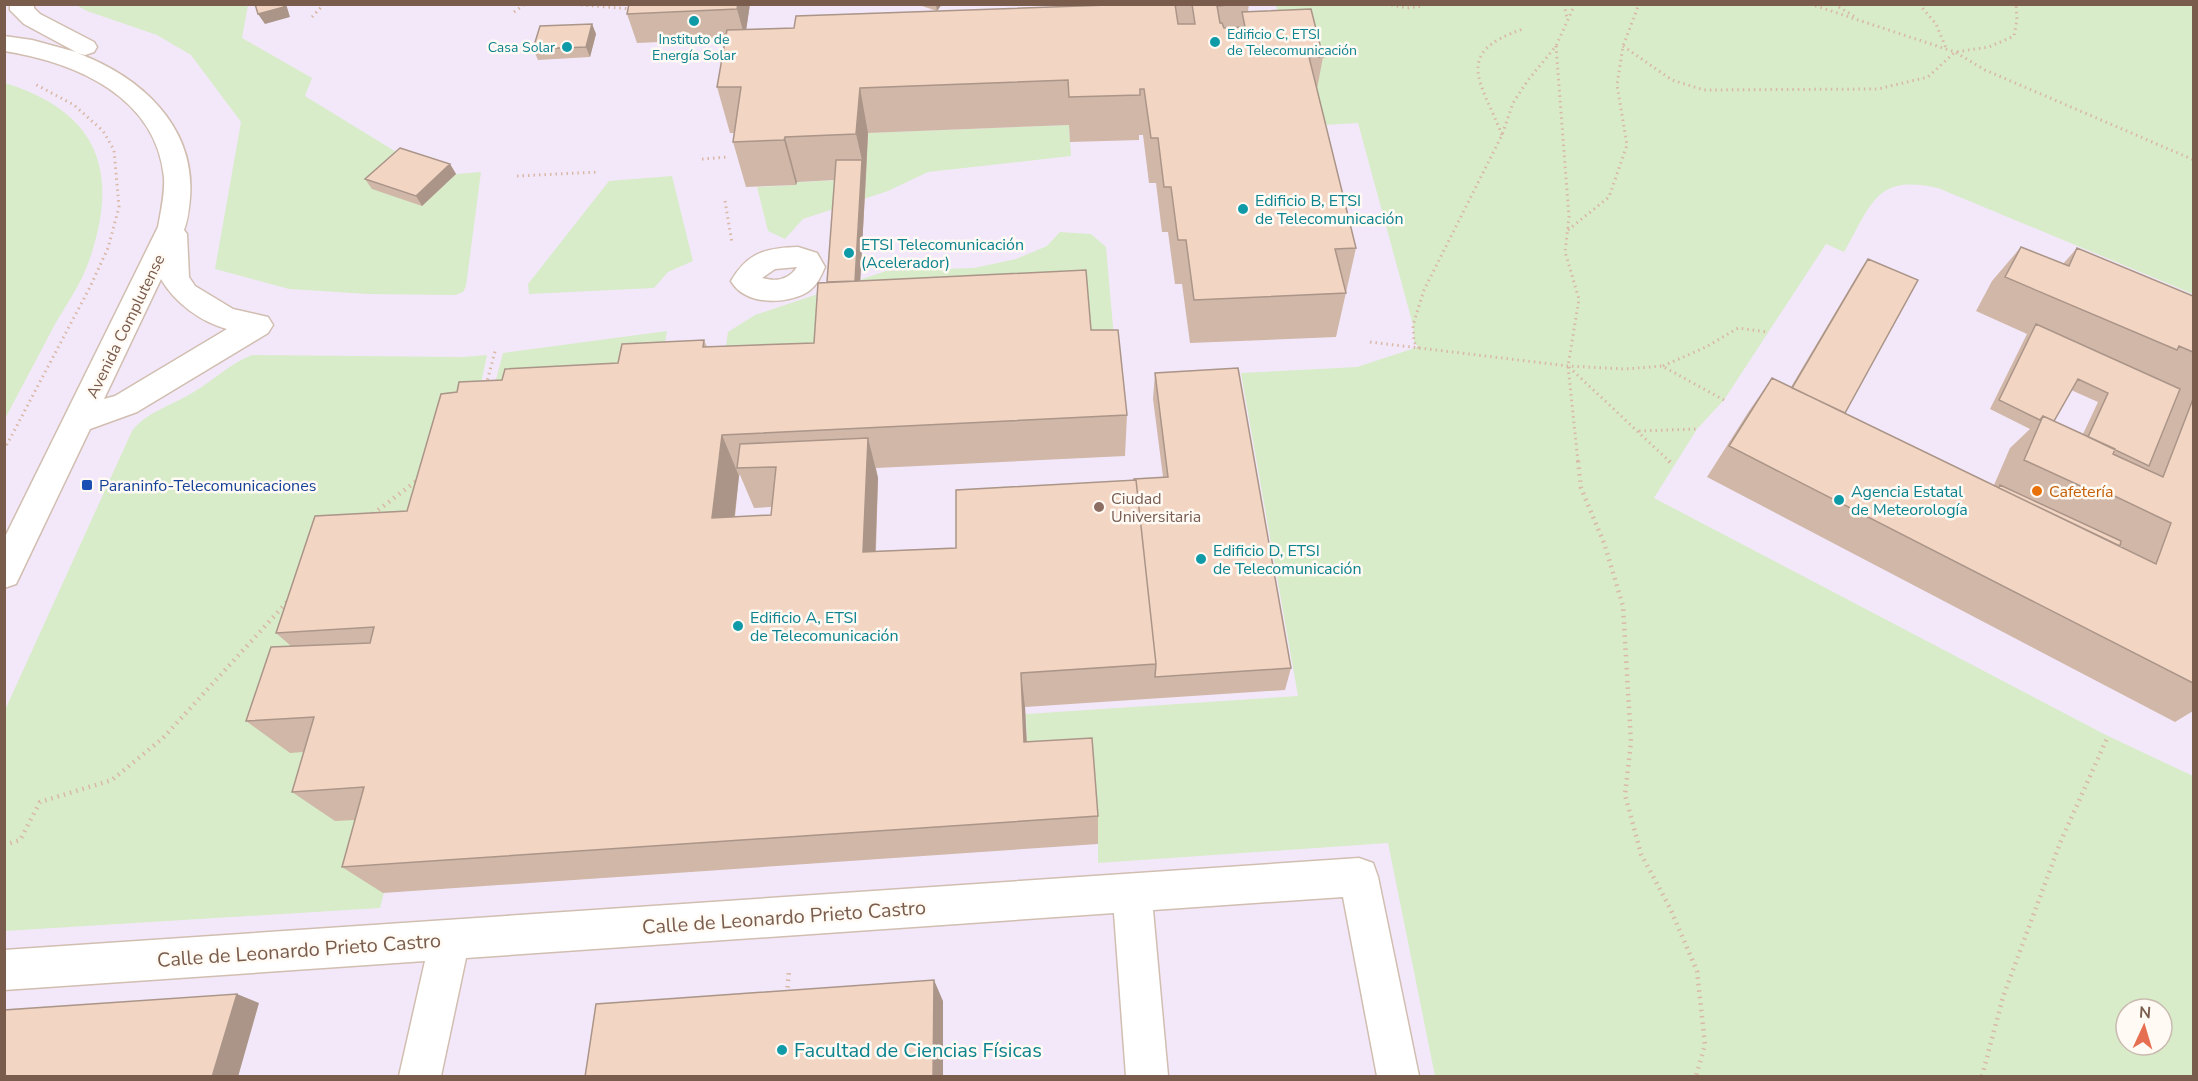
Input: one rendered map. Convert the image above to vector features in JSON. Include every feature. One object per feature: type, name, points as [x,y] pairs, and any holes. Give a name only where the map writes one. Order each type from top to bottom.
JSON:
[{"type":"street","name":"Avenida Complutense","points":[[22,4],[22,10],[32,19],[104,58],[118,82]]},
{"type":"street","name":"Avenida Complutense","points":[[4,43],[71,58],[118,82],[152,113],[164,132],[177,175],[172,227],[4,574]]},
{"type":"street","points":[[80,420],[126,404],[258,326],[225,318],[185,293],[175,279],[172,227]]},
{"type":"street","name":"Calle de Leonardo Prieto Castro","points":[[4,970],[1359,877],[1398,1077]]},
{"type":"street","points":[[1132,893],[1147,1077]]},
{"type":"street","points":[[420,1077],[450,940]]},
{"type":"path","points":[[312,18],[324,4]]},
{"type":"path","points":[[514,12],[525,4]]},
{"type":"path","points":[[570,4],[632,9]]},
{"type":"path","points":[[1386,4],[1407,8],[1423,6]]},
{"type":"path","points":[[1564,4],[1568,20]]},
{"type":"path","points":[[1419,348],[1414,342],[1413,325],[1424,290],[1502,135],[1513,103],[1556,46],[1575,4]]},
{"type":"path","points":[[1568,230],[1609,197],[1627,145],[1617,85],[1623,46],[1639,4]]},
{"type":"path","points":[[1810,4],[1955,52],[1985,70],[2193,160]]},
{"type":"path","points":[[1834,4],[1865,24]]},
{"type":"path","points":[[1919,4],[1929,14],[1941,33],[1946,49]]},
{"type":"path","points":[[1623,46],[1672,80],[1704,90],[1878,89],[1928,77],[1955,52],[1989,47],[2014,36],[2017,20],[2016,4]]},
{"type":"path","points":[[1502,135],[1476,68],[1477,59],[1492,42],[1523,29]]},
{"type":"path","points":[[1556,46],[1569,217],[1565,252],[1578,299],[1569,366],[1581,488],[1604,543],[1623,606],[1631,742],[1625,795],[1641,854],[1670,908],[1697,970],[1705,1044],[1696,1077]]},
{"type":"path","points":[[4,450],[90,287],[108,248],[119,207],[114,150],[103,131],[74,105],[45,88],[25,80]]},
{"type":"path","points":[[702,159],[728,157]]},
{"type":"path","points":[[517,176],[599,172]]},
{"type":"path","points":[[725,201],[733,247]]},
{"type":"path","points":[[1370,342],[1569,366],[1625,369],[1662,366],[1706,347],[1738,328],[1767,332]]},
{"type":"path","points":[[483,396],[496,348]]},
{"type":"path","points":[[1569,366],[1673,465]]},
{"type":"path","points":[[1662,366],[1724,400]]},
{"type":"path","points":[[1638,431],[1697,429]]},
{"type":"path","points":[[366,519],[421,477]]},
{"type":"path","points":[[4,845],[20,840],[40,802],[112,780],[163,738],[290,598]]},
{"type":"path","points":[[1982,1077],[2003,998],[2060,843],[2108,736]]},
{"type":"path","points":[[786,1001],[789,970]]},
{"type":"shaded area","name":"Ciudad Universitaria","points":[[5,5],[2193,5],[2193,1076],[5,1076]]},
{"type":"green space","points":[[76,5],[248,5],[242,38],[312,78],[305,96],[406,158],[422,206],[456,174],[481,172],[466,286],[463,292],[455,295],[368,294],[289,289],[215,269],[241,122],[191,55],[157,35],[87,11]]},
{"type":"green space","points":[[1276,5],[2193,5],[2193,294],[1938,188],[1900,185],[1878,197],[1869,207],[1844,252],[1826,244],[1724,400],[1697,429],[1654,498],[2108,736],[2193,776],[2193,1076],[1435,1076],[1388,843],[1098,863],[1098,844],[1028,773],[1026,714],[1298,696],[1241,373],[1357,367],[1418,347],[1414,342],[1413,325],[1358,123],[1308,126],[1287,56]]},
{"type":"green space","points":[[5,83],[37,95],[62,111],[81,129],[94,150],[101,173],[102,200],[98,229],[86,270],[5,419]]},
{"type":"green space","points":[[1069,125],[1071,156],[928,172],[888,191],[803,219],[785,239],[768,231],[757,187],[796,185],[797,182],[865,179],[868,133]]},
{"type":"green space","points":[[672,176],[693,261],[668,272],[654,288],[529,294],[528,284],[609,181]]},
{"type":"green space","points":[[1060,232],[1091,234],[1106,247],[1117,372],[826,385],[721,382],[728,332],[755,315],[886,271],[974,268],[1016,259],[1047,246]]},
{"type":"green space","points":[[667,331],[660,370],[493,391],[503,353]]},
{"type":"green space","points":[[252,355],[463,357],[487,355],[470,435],[355,749],[403,817],[380,908],[5,931],[5,710],[132,431],[152,414],[192,393],[236,363]]},
{"type":"building","points":[[255,4],[283,4],[284,7],[258,14]]},
{"type":"building","points":[[629,4],[738,4],[737,9],[627,14]]},
{"type":"building","name":"Edificio B, ETSI de Telecomunicación","points":[[1175,4],[1178,24],[1195,24],[1192,4],[1241,4],[1217,6],[1220,23],[1224,28],[1245,27],[1242,12],[1311,9],[1323,57],[1309,57],[1356,248],[1335,249],[1346,293],[1194,300],[1186,240],[1178,240],[1171,187],[1164,187],[1158,138],[1151,138],[1144,89],[1140,89],[1140,95],[1069,97],[1068,80],[860,88],[856,134],[733,142],[741,87],[717,87],[727,30],[794,28],[796,16]]},
{"type":"building","points":[[592,24],[586,47],[533,49],[540,26]]},
{"type":"building","points":[[400,148],[450,164],[416,196],[365,179]]},
{"type":"building","points":[[836,160],[862,160],[855,281],[827,282]]},
{"type":"building","points":[[2021,247],[2069,266],[2077,248],[2193,296],[2193,352],[2179,346],[2177,350],[2005,277]]},
{"type":"building","points":[[1868,259],[1918,280],[1845,413],[1792,388]]},
{"type":"building","name":"Edificio A, ETSI de Telecomunicación","points":[[1086,270],[1091,330],[1118,330],[1127,415],[722,435],[712,518],[771,515],[776,467],[737,468],[740,444],[868,438],[863,552],[956,548],[956,490],[1136,480],[1156,664],[1021,673],[1024,742],[1092,738],[1098,816],[342,867],[364,787],[292,792],[314,717],[246,721],[271,647],[370,643],[374,627],[276,633],[315,516],[407,511],[441,394],[457,392],[459,382],[502,380],[505,369],[618,363],[622,344],[704,340],[703,347],[814,343],[818,283]]},
{"type":"building","points":[[2036,324],[2180,389],[2149,466],[2088,437],[2108,393],[2078,379],[2054,421],[2043,416],[2040,420],[1999,400]]},
{"type":"building","name":"Edificio D, ETSI de Telecomunicación","points":[[1238,368],[1291,668],[1155,677],[1156,664],[1136,480],[1134,479],[1168,477],[1155,373]]},
{"type":"building","points":[[1772,378],[2156,564],[2171,523],[2100,489],[2098,494],[2024,460],[2043,416],[2115,449],[2113,454],[2163,477],[2193,399],[2193,683],[1729,446]]},
{"type":"building","points":[[2000,485],[2121,541],[2120,546],[1999,488]]},
{"type":"building","name":"Facultad de Ciencias Físicas","points":[[934,980],[933,1077],[585,1077],[596,1004]]},
{"type":"building","points":[[237,994],[212,1077],[4,1077],[4,1010]]},
{"type":"place","name":"Instituto de Energía Solar","points":[[694,21]]},
{"type":"place","name":"Edificio C, ETSI de Telecomunicación","points":[[1215,42]]},
{"type":"place","name":"Casa Solar","points":[[567,47]]},
{"type":"place","name":"Edificio B, ETSI de Telecomunicación","points":[[1243,209]]},
{"type":"place","name":"ETSI Telecomunicación (Acelerador)","points":[[849,253]]},
{"type":"place","name":"Paraninfo-Telecomunicaciones","points":[[87,485]]},
{"type":"place","name":"Cafetería","points":[[2037,491]]},
{"type":"place","name":"Agencia Estatal de Meteorología","points":[[1839,500]]},
{"type":"place","name":"Ciudad Universitaria","points":[[1099,507]]},
{"type":"place","name":"Edificio D, ETSI de Telecomunicación","points":[[1201,559]]},
{"type":"place","name":"Edificio A, ETSI de Telecomunicación","points":[[738,626]]},
{"type":"place","name":"Facultad de Ciencias Físicas","points":[[782,1050]]}]
